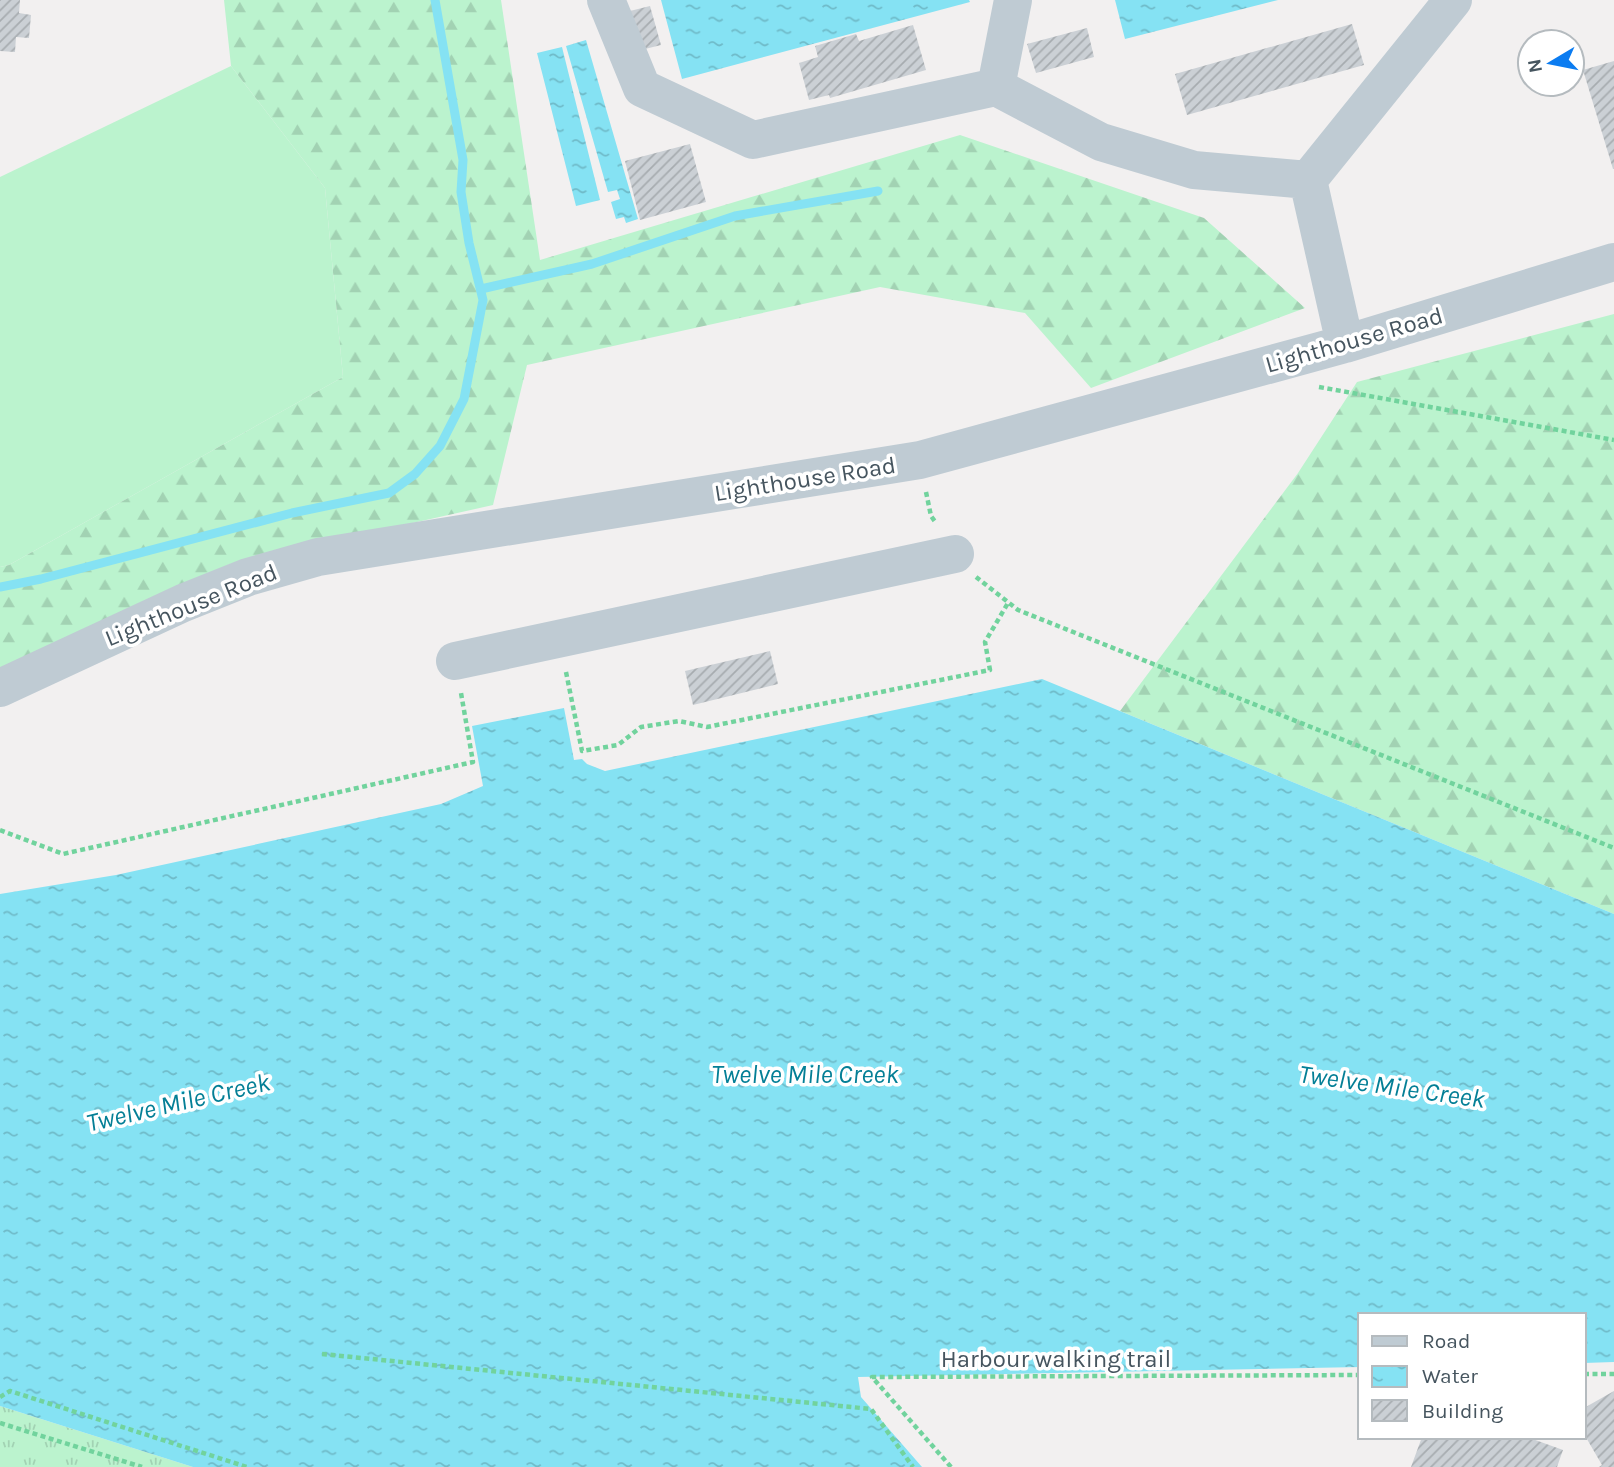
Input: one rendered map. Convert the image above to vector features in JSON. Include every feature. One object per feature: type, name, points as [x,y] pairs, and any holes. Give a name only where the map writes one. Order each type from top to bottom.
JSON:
[{"type":"street","points":[[606,0],[642,88],[753,140],[996,87],[1101,142],[1194,170],[1308,180]]},
{"type":"street","points":[[996,87],[1013,0]]},
{"type":"street","points":[[1308,180],[1453,0]]},
{"type":"street","points":[[1308,180],[1345,344]]},
{"type":"street","name":"Lighthouse Road","points":[[0,688],[183,603],[248,577],[318,557],[920,460],[1345,344],[1614,262]]},
{"type":"street","points":[[455,661],[955,554]]},
{"type":"path","points":[[1317,387],[1614,440]]},
{"type":"path","points":[[920,460],[931,516],[962,566],[1018,610],[1614,848]]},
{"type":"path","points":[[559,639],[582,751],[618,745],[641,727],[679,721],[706,727],[990,670],[985,642],[1009,603]]},
{"type":"path","points":[[0,830],[62,854],[473,762],[455,661]]},
{"type":"path","points":[[322,1354],[871,1409],[913,1467]]},
{"type":"path","points":[[1586,1374],[1614,1374]]},
{"type":"path","name":"Harbour walking trail","points":[[951,1467],[872,1377],[1358,1375]]},
{"type":"path","points":[[0,1396],[10,1391],[247,1467]]},
{"type":"path","points":[[0,1423],[142,1467]]},
{"type":"green space","points":[[224,0],[501,0],[540,260],[960,135],[1204,218],[1305,308],[1091,388],[1025,313],[880,287],[527,365],[493,505],[230,564],[0,674],[0,567],[9,565],[343,377],[325,188],[231,66]]},
{"type":"green space","points":[[231,66],[325,188],[343,377],[9,565],[0,567],[0,177]]},
{"type":"green space","points":[[1614,314],[1614,914],[1120,711],[1298,473],[1357,382]]},
{"type":"green space","points":[[0,1406],[193,1467],[0,1467]]},
{"type":"water","points":[[661,0],[969,0],[970,2],[682,79]]},
{"type":"water","points":[[1115,0],[1278,0],[1125,39]]},
{"type":"water","points":[[586,40],[638,219],[626,223],[624,217],[616,219],[611,202],[620,199],[617,190],[608,192],[566,46]]},
{"type":"water","points":[[562,47],[600,200],[576,206],[537,53]]},
{"type":"water","name":"Twelve Mile Creek","points":[[1042,679],[1614,914],[1614,1362],[1586,1363],[1586,1313],[1358,1313],[1358,1367],[858,1377],[861,1397],[922,1467],[193,1467],[0,1406],[0,894],[116,875],[441,804],[483,786],[472,726],[564,708],[574,760],[582,759],[587,764],[605,771]]},
{"type":"building","points":[[0,0],[20,0],[19,13],[31,15],[29,38],[16,37],[15,52],[0,51]]},
{"type":"building","points":[[650,6],[661,45],[633,52],[622,13]]},
{"type":"building","points":[[1352,24],[1364,65],[1187,115],[1175,74]]},
{"type":"building","points":[[913,25],[926,70],[830,98],[829,95],[809,100],[799,63],[818,57],[815,46],[856,34],[859,41]]},
{"type":"building","points":[[1087,28],[1094,57],[1036,73],[1027,44]]},
{"type":"building","points":[[1614,61],[1614,169],[1586,80],[1586,69]]},
{"type":"building","points":[[690,144],[706,202],[640,220],[625,161]]},
{"type":"building","points":[[770,651],[778,684],[693,705],[685,671]]},
{"type":"building","points":[[1614,1391],[1614,1467],[1599,1467],[1602,1465],[1586,1437],[1586,1407]]},
{"type":"building","points":[[1421,1439],[1533,1439],[1563,1450],[1557,1467],[1411,1467]]},
{"type":"waterway","points":[[0,587],[41,579],[292,513],[389,493],[415,474],[440,446],[464,399],[483,300],[469,243],[461,192],[463,160],[435,0]]},
{"type":"waterway","points":[[481,289],[592,264],[735,216],[878,191]]}]
